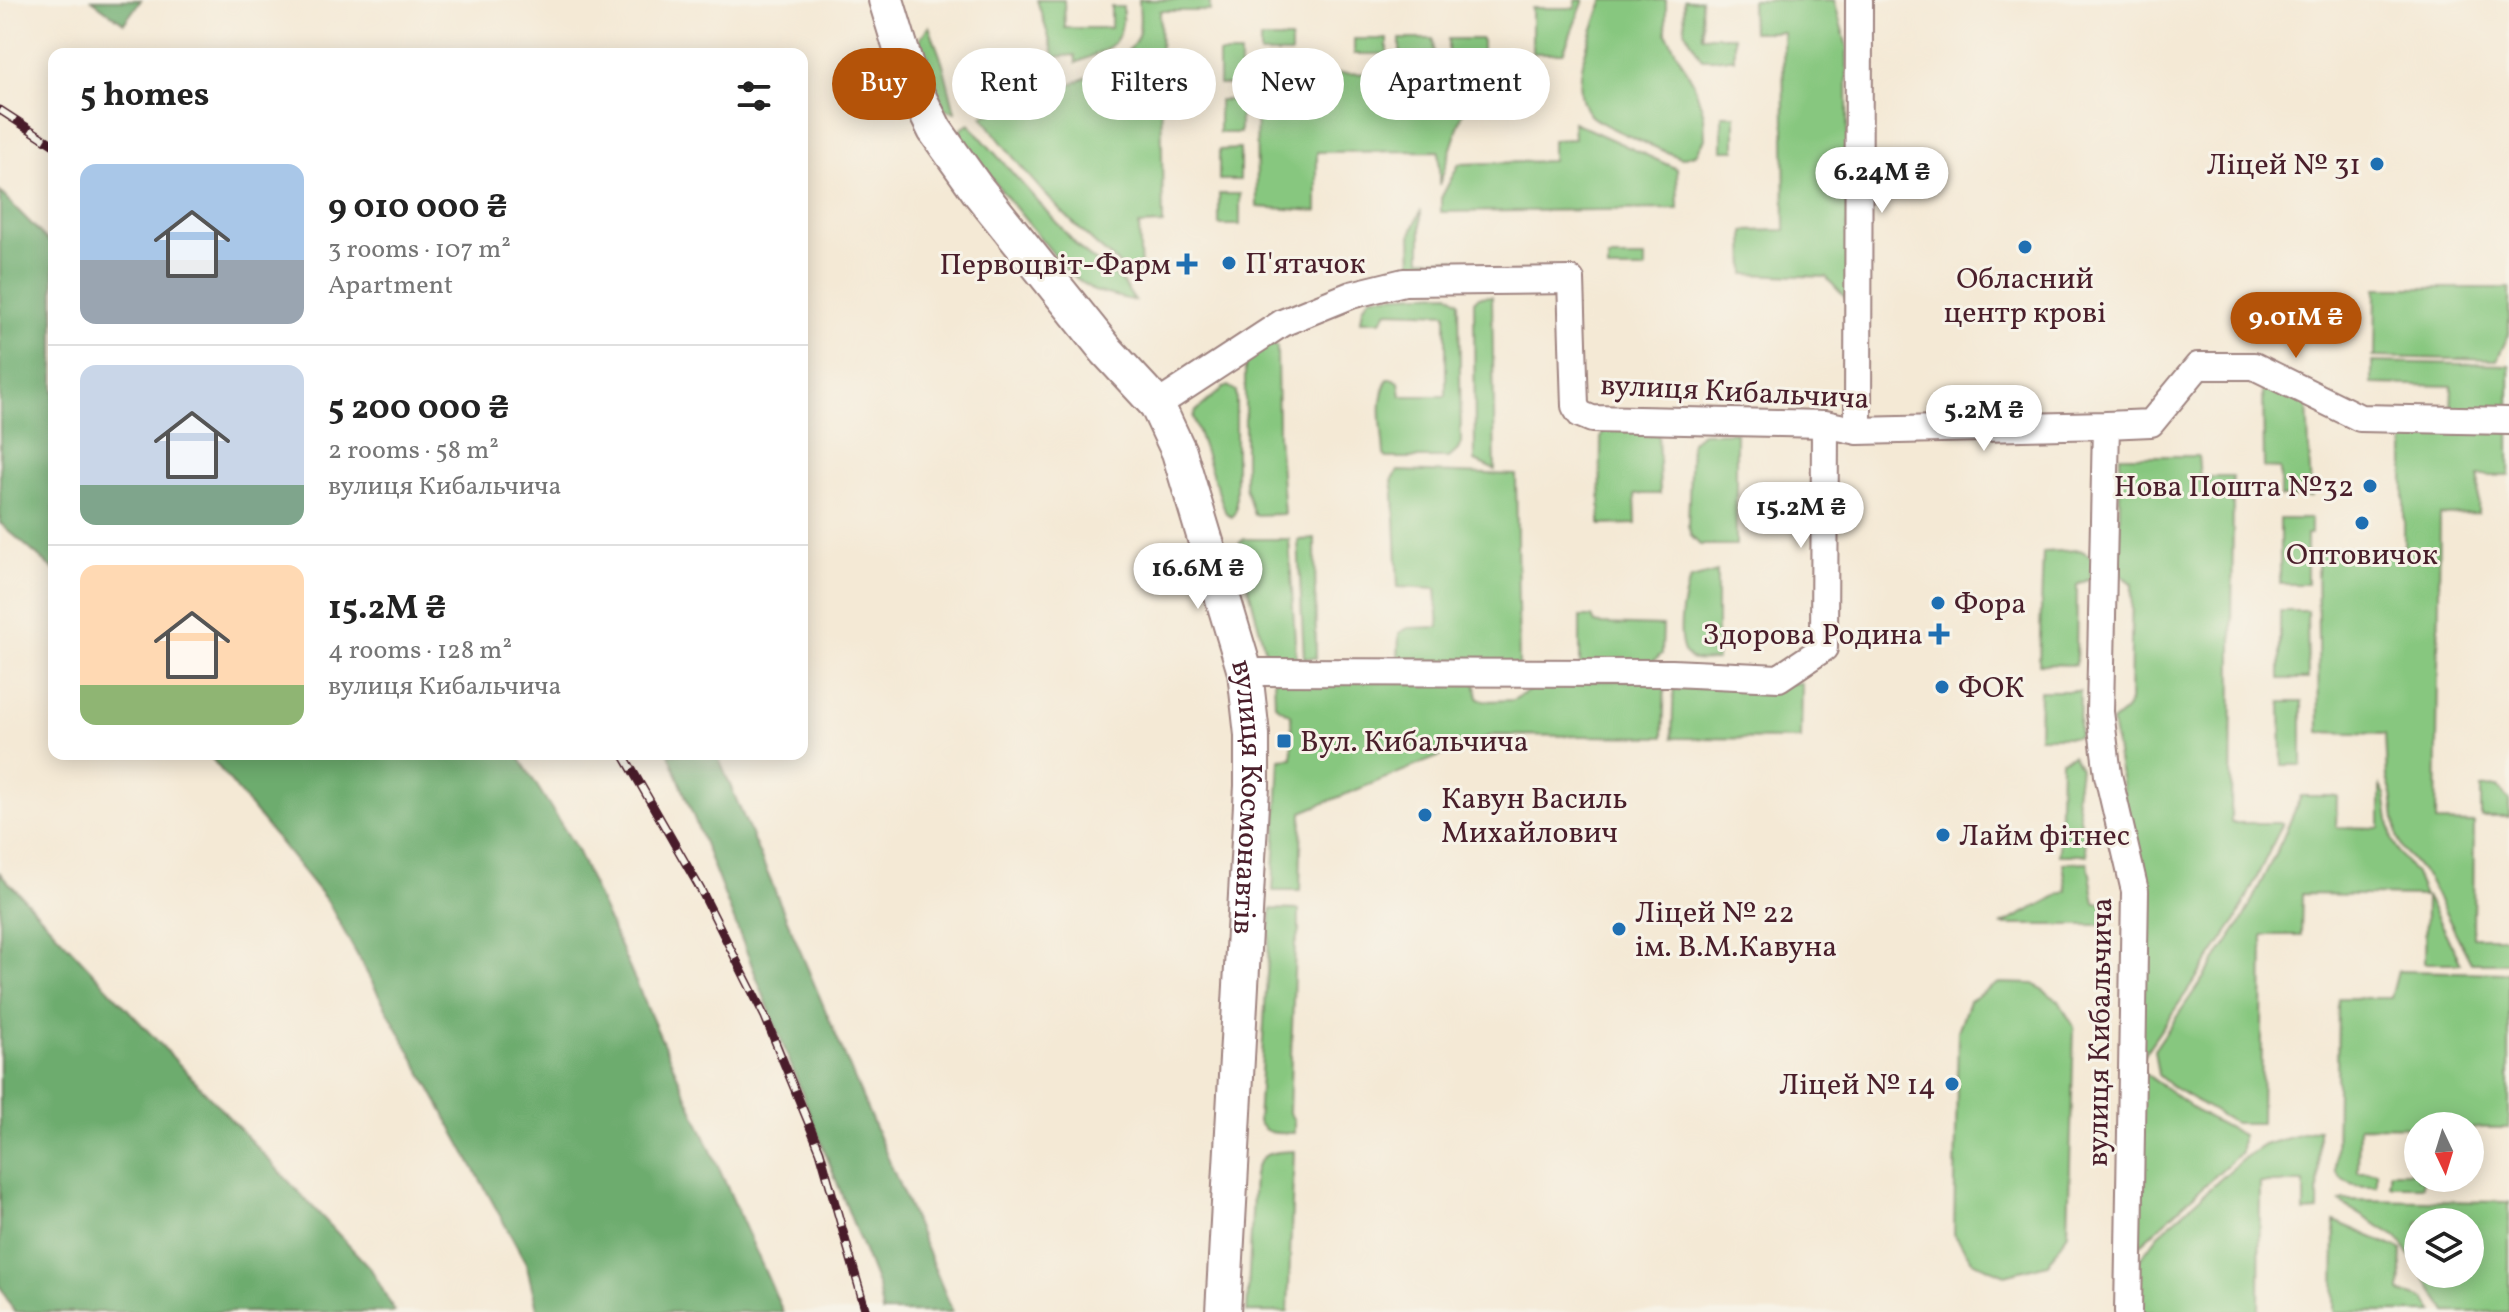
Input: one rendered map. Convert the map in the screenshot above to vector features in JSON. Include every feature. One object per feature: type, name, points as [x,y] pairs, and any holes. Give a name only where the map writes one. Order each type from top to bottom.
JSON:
[{"type":"street","name":"вулиця Космонавтів","points":[[886,0],[911,82],[935,130],[977,189],[1107,351],[1157,405],[1179,452],[1245,672],[1252,735],[1252,786],[1223,1312]]},
{"type":"street","points":[[1858,431],[1859,0]]},
{"type":"street","name":"вулиця Кибальчича","points":[[1157,405],[1282,323],[1351,295],[1404,282],[1571,280],[1575,406],[1580,414],[1592,419],[1825,424],[1858,431],[2106,425],[2100,712],[2108,775],[2135,891],[2128,1312]]},
{"type":"street","points":[[2106,425],[2151,423],[2198,366],[2254,366],[2360,418],[2509,421]]},
{"type":"street","points":[[1245,672],[1656,673],[1779,678],[1824,648],[1825,424]]},
{"type":"green space","points":[[92,0],[141,0],[124,23]]},
{"type":"green space","points":[[1037,0],[1064,0],[1065,28],[1111,28],[1111,7],[1123,7],[1120,31],[1107,48],[1082,48],[1082,60],[1076,63],[1075,55],[1066,56],[1066,48],[1052,48]]},
{"type":"green space","points":[[1139,0],[1210,0],[1210,11],[1160,11],[1161,48],[1129,48],[1139,34]]},
{"type":"green space","points":[[1576,0],[1584,0],[1563,53],[1550,53],[1550,48],[1532,48],[1532,8],[1575,8]]},
{"type":"green space","points":[[1604,0],[1666,0],[1666,33],[1694,84],[1704,115],[1705,139],[1696,154],[1681,158],[1618,131],[1590,115],[1583,103],[1581,74],[1588,42]]},
{"type":"green space","points":[[1684,0],[1701,0],[1702,36],[1734,36],[1734,59],[1702,59],[1685,31]]},
{"type":"green space","points":[[1751,0],[1834,0],[1847,47],[1848,301],[1826,277],[1745,274],[1744,231],[1785,230],[1783,32],[1752,32]]},
{"type":"green space","points":[[929,26],[943,64],[952,111],[942,105],[936,88],[936,48],[922,48],[920,38]]},
{"type":"green space","points":[[1260,39],[1291,39],[1291,48],[1260,48]]},
{"type":"green space","points":[[1354,39],[1387,39],[1387,48],[1360,48],[1360,54],[1354,54]]},
{"type":"green space","points":[[1400,39],[1433,39],[1434,48],[1400,48]]},
{"type":"green space","points":[[1448,39],[1482,39],[1482,48],[1448,48]]},
{"type":"green space","points":[[1219,54],[1232,54],[1232,85],[1219,85]]},
{"type":"green space","points":[[1344,73],[1360,74],[1360,120],[1460,120],[1439,185],[1439,151],[1317,152],[1317,211],[1257,207],[1256,120],[1344,120]]},
{"type":"green space","points":[[1082,79],[1082,120],[1162,120],[1163,224],[1139,225],[1141,274],[1136,278],[1053,203],[985,120],[1066,120],[1067,86]]},
{"type":"green space","points":[[1219,100],[1232,100],[1232,120],[1240,120],[1240,133],[1219,133]]},
{"type":"green space","points":[[1722,115],[1735,115],[1735,150],[1722,150]]},
{"type":"green space","points":[[1573,122],[1677,169],[1678,209],[1441,212],[1441,198],[1459,164],[1552,161],[1552,140],[1574,139]]},
{"type":"green space","points":[[969,124],[1080,249],[1122,282],[1135,301],[1094,291],[1068,272],[960,136],[961,129]]},
{"type":"green space","points":[[1240,149],[1240,180],[1219,180],[1219,150]]},
{"type":"green space","points":[[0,192],[48,241],[48,565],[0,523]]},
{"type":"green space","points":[[1219,194],[1240,194],[1240,225],[1219,225]]},
{"type":"green space","points":[[1421,210],[1421,259],[1455,259],[1455,271],[1412,271],[1411,234]]},
{"type":"green space","points":[[1608,258],[1645,258],[1645,270],[1608,270]]},
{"type":"green space","points":[[2376,288],[2509,288],[2509,334],[2497,360],[2371,357],[2375,357]]},
{"type":"green space","points":[[1449,293],[1459,301],[1461,443],[1449,458],[1387,458],[1384,455],[1381,406],[1388,379],[1399,382],[1401,396],[1446,396],[1446,313],[1387,311],[1381,321],[1361,321],[1363,307],[1371,296]]},
{"type":"green space","points":[[1492,296],[1495,470],[1475,461],[1474,301],[1478,297]]},
{"type":"green space","points":[[1271,341],[1277,347],[1278,435],[1284,514],[1254,515],[1245,487],[1245,367],[1247,358]]},
{"type":"green space","points":[[2372,362],[2509,365],[2509,414],[2451,412],[2452,386],[2372,384]]},
{"type":"green space","points":[[2263,380],[2307,401],[2311,497],[2280,497],[2280,469],[2264,468]]},
{"type":"green space","points":[[1228,386],[1236,391],[1236,510],[1232,517],[1226,514],[1193,417],[1195,412]]},
{"type":"green space","points":[[2404,427],[2509,429],[2509,476],[2479,476],[2478,514],[2440,515],[2436,822],[2474,823],[2473,937],[2509,937],[2509,963],[2471,963],[2428,879],[2403,850],[2397,836],[2387,778],[2385,734],[2319,732],[2317,553],[2404,551]]},
{"type":"green space","points":[[1604,428],[1658,432],[1660,494],[1635,494],[1636,524],[1600,525],[1601,439]]},
{"type":"green space","points":[[1736,432],[1736,545],[1700,545],[1691,536],[1688,526],[1691,442],[1702,433]]},
{"type":"green space","points":[[2120,456],[2198,456],[2200,477],[2233,477],[2231,823],[2283,823],[2235,922],[2142,1057],[2123,790],[2112,722],[2130,702],[2132,584],[2119,573]]},
{"type":"green space","points":[[1398,471],[1516,475],[1519,666],[1398,666],[1399,633],[1408,628],[1439,627],[1436,589],[1398,587],[1392,480]]},
{"type":"green space","points":[[2280,519],[2311,519],[2311,534],[2307,534],[2307,584],[2280,584]]},
{"type":"green space","points":[[1244,539],[1289,539],[1296,658],[1267,658],[1238,548]]},
{"type":"green space","points":[[1315,539],[1316,658],[1304,658],[1298,540]]},
{"type":"green space","points":[[2080,550],[2093,557],[2092,578],[2077,585],[2076,665],[2039,664],[2043,552]]},
{"type":"green space","points":[[1717,572],[1717,660],[1694,660],[1685,654],[1682,645],[1681,621],[1685,596],[1691,579]]},
{"type":"green space","points":[[2280,611],[2307,611],[2308,679],[2280,679]]},
{"type":"green space","points":[[1580,617],[1592,617],[1595,623],[1600,624],[1663,626],[1662,654],[1647,666],[1580,666]]},
{"type":"green space","points":[[1274,678],[1475,680],[1478,698],[1486,701],[1513,700],[1545,681],[1665,680],[1663,737],[1492,735],[1302,812],[1300,891],[1273,891],[1280,759],[1292,758],[1291,715],[1275,705]]},
{"type":"green space","points":[[1674,679],[1693,684],[1802,683],[1801,739],[1672,738]]},
{"type":"green space","points":[[2040,691],[2080,691],[2079,735],[2039,737]]},
{"type":"green space","points":[[2281,702],[2302,702],[2302,765],[2282,765]]},
{"type":"green space","points":[[2073,755],[2080,768],[2076,796],[2087,855],[2059,855],[2061,760]]},
{"type":"green space","points":[[213,760],[521,760],[576,848],[783,1312],[538,1312],[526,1263],[328,902]]},
{"type":"green space","points":[[671,760],[720,760],[953,1312],[882,1312],[878,1287]]},
{"type":"green space","points":[[2380,786],[2385,794],[2392,839],[2415,874],[2424,896],[2302,894],[2301,935],[2263,935],[2261,1123],[2234,1123],[2158,1075],[2154,1050],[2241,923],[2301,796],[2337,796],[2336,827],[2380,828]]},
{"type":"green space","points":[[2498,787],[2509,801],[2509,817],[2481,817],[2481,788]]},
{"type":"green space","points":[[2088,862],[2095,903],[2110,903],[2111,925],[2001,925],[2067,891],[2063,863]]},
{"type":"green space","points":[[0,873],[371,1269],[395,1312],[14,1312],[0,1286]]},
{"type":"green space","points":[[2426,896],[2461,963],[2425,963]]},
{"type":"green space","points":[[1271,909],[1299,910],[1289,1113],[1294,1120],[1294,1133],[1269,1131],[1258,1121]]},
{"type":"green space","points":[[2398,971],[2509,973],[2509,1128],[2484,1128],[2484,1112],[2404,1112],[2404,1127],[2359,1126],[2358,1172],[2377,1172],[2377,1186],[2364,1186],[2344,1180],[2336,1171],[2338,998],[2391,998]]},
{"type":"green space","points":[[1999,983],[2034,984],[2059,1001],[2074,1027],[2068,1233],[2048,1264],[2005,1275],[1972,1261],[1954,1234],[1958,1031],[1969,1001]]},
{"type":"green space","points":[[2142,1071],[2198,1112],[2242,1135],[2241,1152],[2137,1247]]},
{"type":"green space","points":[[2319,1129],[2318,1211],[2304,1212],[2304,1183],[2260,1183],[2259,1312],[2136,1312],[2137,1263],[2159,1234],[2244,1158],[2264,1145]]},
{"type":"green space","points":[[1294,1151],[1288,1312],[1247,1312],[1254,1174],[1260,1161],[1268,1154]]},
{"type":"green space","points":[[2390,1172],[2404,1172],[2404,1186],[2390,1186]]},
{"type":"green space","points":[[2340,1202],[2509,1202],[2509,1312],[2447,1312],[2431,1288],[2484,1288],[2484,1208],[2404,1208],[2404,1247],[2398,1238]]},
{"type":"green space","points":[[2335,1221],[2402,1250],[2400,1292],[2425,1299],[2434,1312],[2334,1312]]},
{"type":"railway","points":[[0,110],[48,141]]},
{"type":"railway","points":[[626,760],[701,890],[765,1017],[820,1151],[866,1312]]},
{"type":"place","name":"Ліцей № 31","points":[[2377,164]]},
{"type":"place","name":"Обласний центр крові","points":[[2025,247]]},
{"type":"place","name":"П'ятачок","points":[[1229,263]]},
{"type":"place","name":"Первоцвіт-Фарм","points":[[1187,264]]},
{"type":"place","name":"Нова Пошта №32","points":[[2370,486]]},
{"type":"place","name":"Оптовичок","points":[[2362,523]]},
{"type":"place","name":"Фора","points":[[1938,603]]},
{"type":"place","name":"Здорова Родина","points":[[1939,634]]},
{"type":"place","name":"ФОК","points":[[1942,687]]},
{"type":"place","name":"Вул. Кибальчича","points":[[1284,741]]},
{"type":"place","name":"Кавун Василь Михайлович","points":[[1425,815]]},
{"type":"place","name":"Лайм фітнес","points":[[1943,835]]},
{"type":"place","name":"Ліцей № 22 ім. В.М.Кавуна","points":[[1619,929]]},
{"type":"place","name":"Ліцей № 14","points":[[1952,1084]]}]
